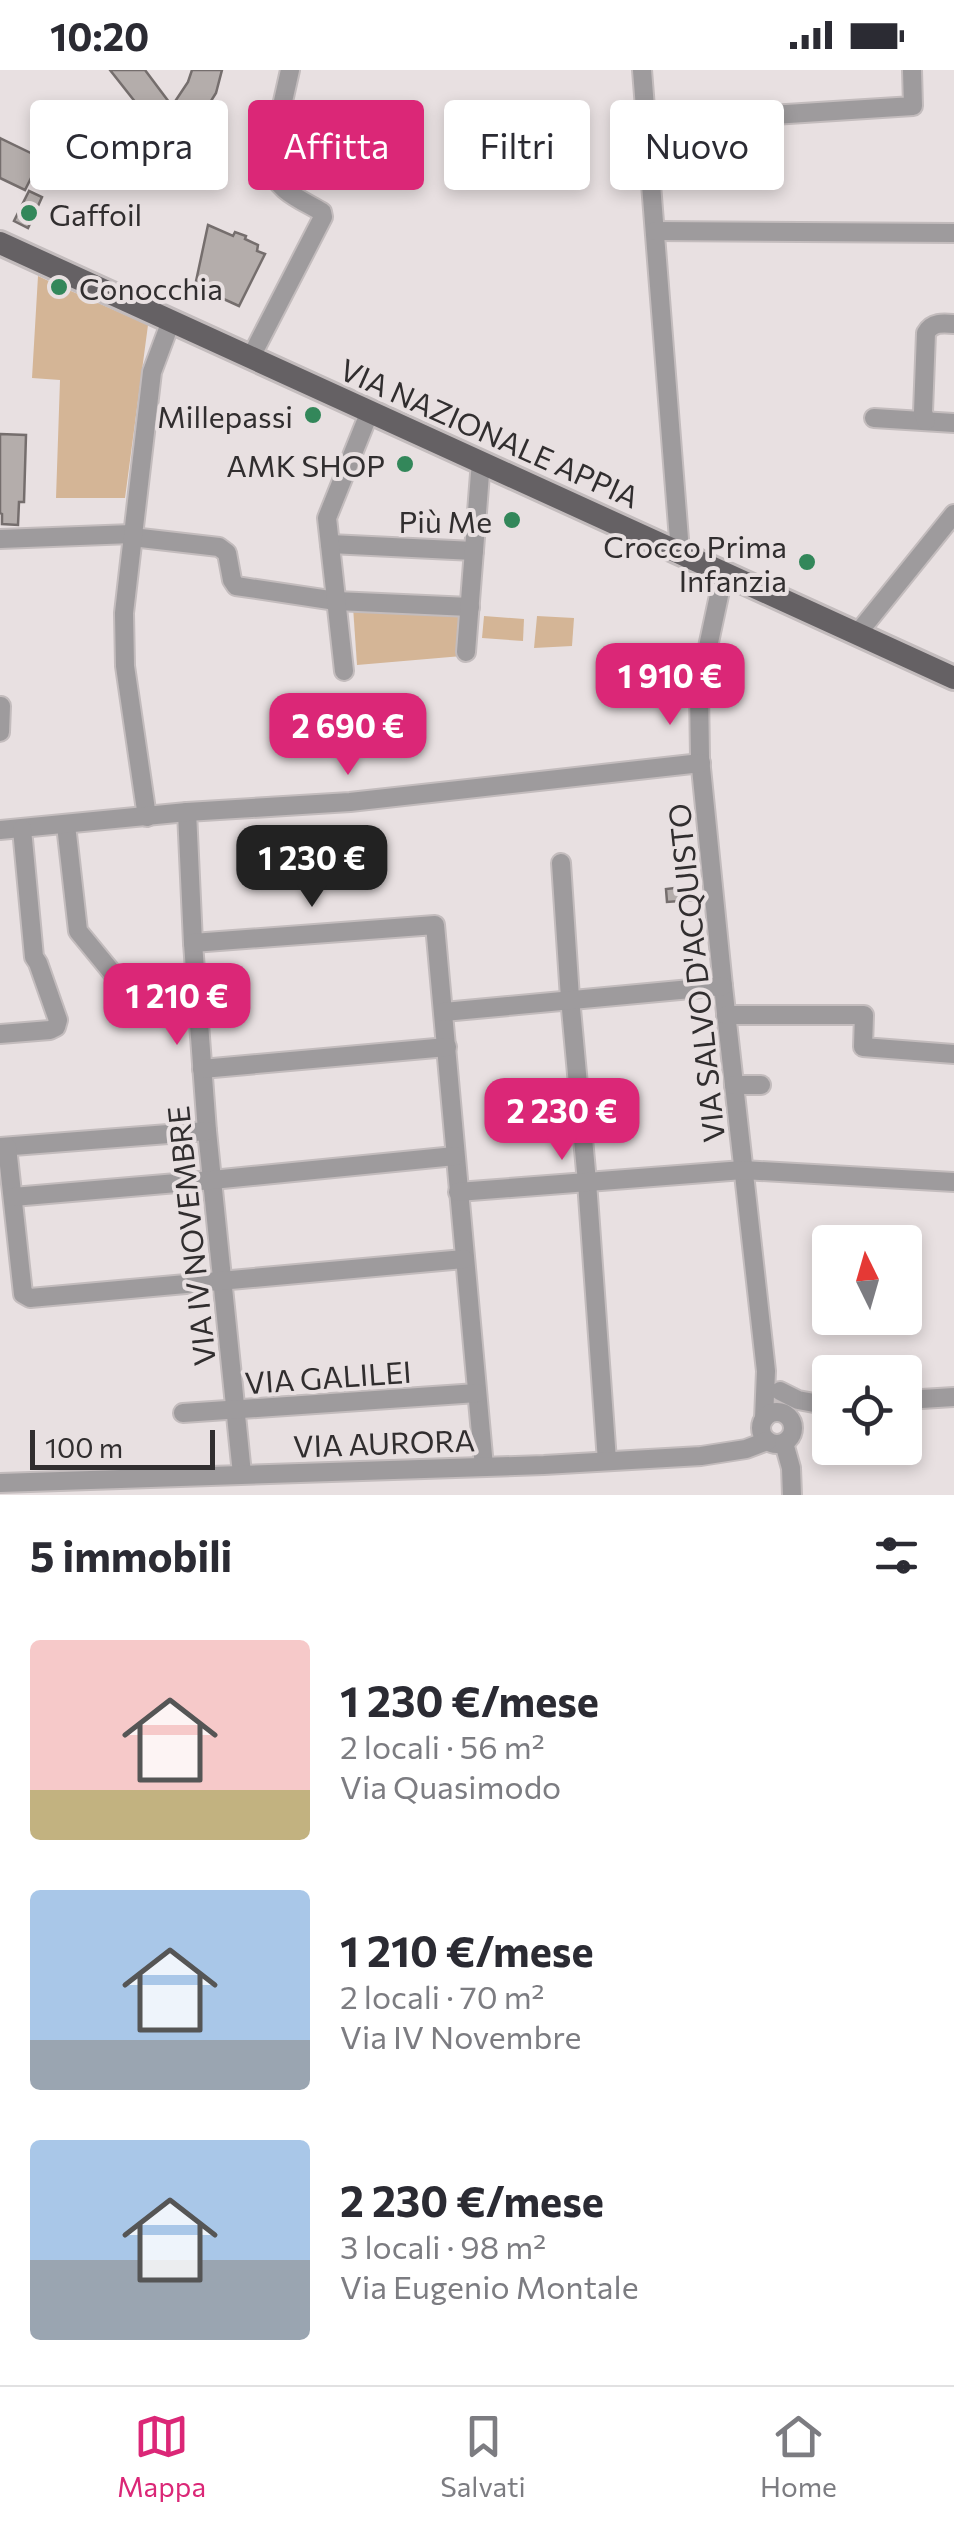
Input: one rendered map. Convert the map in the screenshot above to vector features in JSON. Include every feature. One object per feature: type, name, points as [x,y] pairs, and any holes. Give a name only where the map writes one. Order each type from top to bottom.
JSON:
[{"type":"main road","name":"VIA NAZIONALE APPIA","points":[[0,243],[954,678]]},
{"type":"street","points":[[250,357],[323,216],[280,188],[270,171],[290,70]]},
{"type":"street","points":[[642,70],[644,100]]},
{"type":"street","points":[[784,114],[913,106],[912,70]]},
{"type":"street","points":[[652,190],[680,552]]},
{"type":"street","points":[[655,231],[954,234]]},
{"type":"street","points":[[147,817],[125,666],[124,613],[152,372],[171,321]]},
{"type":"street","points":[[926,421],[926,333],[936,324],[954,324]]},
{"type":"street","points":[[344,671],[327,518],[370,411]]},
{"type":"street","points":[[874,418],[954,423]]},
{"type":"street","points":[[466,652],[481,461]]},
{"type":"street","points":[[858,632],[954,514]]},
{"type":"street","points":[[0,539],[132,536],[219,547],[227,553],[234,585],[336,602],[470,607]]},
{"type":"street","points":[[330,544],[474,551]]},
{"type":"street","name":"VIA SALVO D'ACQUISTO","points":[[724,572],[699,690],[701,764],[766,1371],[779,1417],[793,1431],[776,1442]]},
{"type":"street","points":[[0,732],[1,706]]},
{"type":"street","points":[[663,768],[688,748],[699,706]]},
{"type":"street","points":[[0,830],[187,812],[350,802],[701,764]]},
{"type":"street","points":[[663,768],[691,781],[703,794]]},
{"type":"street","name":"VIA IV NOVEMBRE","points":[[187,812],[206,1131],[242,1474]]},
{"type":"street","points":[[66,825],[78,931],[119,981]]},
{"type":"street","points":[[0,1034],[50,1030],[58,1020],[34,957],[22,829]]},
{"type":"street","points":[[561,863],[607,1461]]},
{"type":"street","points":[[193,943],[435,925],[484,1467]]},
{"type":"street","points":[[444,1012],[723,986]]},
{"type":"street","points":[[726,1015],[864,1015],[864,1047],[954,1054]]},
{"type":"street","points":[[202,1068],[447,1047]]},
{"type":"street","points":[[734,1085],[761,1086]]},
{"type":"street","points":[[206,1131],[4,1147],[23,1294],[30,1298],[464,1260]]},
{"type":"street","points":[[13,1197],[455,1156]]},
{"type":"street","points":[[458,1192],[743,1170],[954,1182]]},
{"type":"street","name":"VIA SALVO D'ACQUISTO","points":[[766,1371],[780,1391],[779,1417]]},
{"type":"street","points":[[780,1391],[812,1403]]},
{"type":"street","name":"VIA GALILEI","points":[[183,1414],[477,1393]]},
{"type":"street","points":[[922,1399],[954,1397]]},
{"type":"street","points":[[779,1417],[789,1404],[798,1400]]},
{"type":"street","points":[[779,1417],[812,1411]]},
{"type":"street","name":"VIA SALVO D'ACQUISTO","points":[[779,1417],[761,1428],[776,1442],[790,1468],[792,1495]]},
{"type":"street","name":"VIA AURORA","points":[[0,1483],[607,1461],[701,1456],[776,1442]]},
{"type":"shaded area","points":[[38,276],[53,283],[55,280],[148,325],[125,498],[56,498],[60,380],[32,378]]},
{"type":"shaded area","points":[[353,607],[464,612],[462,656],[357,665]]},
{"type":"shaded area","points":[[484,616],[524,619],[523,641],[482,638]]},
{"type":"shaded area","points":[[537,616],[574,618],[572,646],[534,648]]},
{"type":"building","points":[[110,70],[145,70],[168,100],[134,100]]},
{"type":"building","points":[[192,70],[222,70],[212,100],[176,100]]},
{"type":"building","points":[[0,138],[30,153],[30,180],[25,190],[0,178]]},
{"type":"building","points":[[29,191],[42,197],[28,228],[14,221]]},
{"type":"building","points":[[208,225],[233,236],[235,232],[246,236],[258,245],[257,251],[265,254],[239,306],[195,286]]},
{"type":"building","points":[[0,434],[26,435],[24,502],[19,502],[18,525],[2,524]]},
{"type":"building","points":[[692,886],[693,900],[667,902],[666,889]]},
{"type":"place","name":"Gaffoil","points":[[29,213]]},
{"type":"place","name":"Conocchia","points":[[59,287]]},
{"type":"place","name":"Millepassi","points":[[313,415]]},
{"type":"place","name":"AMK SHOP","points":[[405,464]]},
{"type":"place","name":"Più Me","points":[[512,520]]},
{"type":"place","name":"Crocco Prima Infanzia","points":[[807,562]]}]
